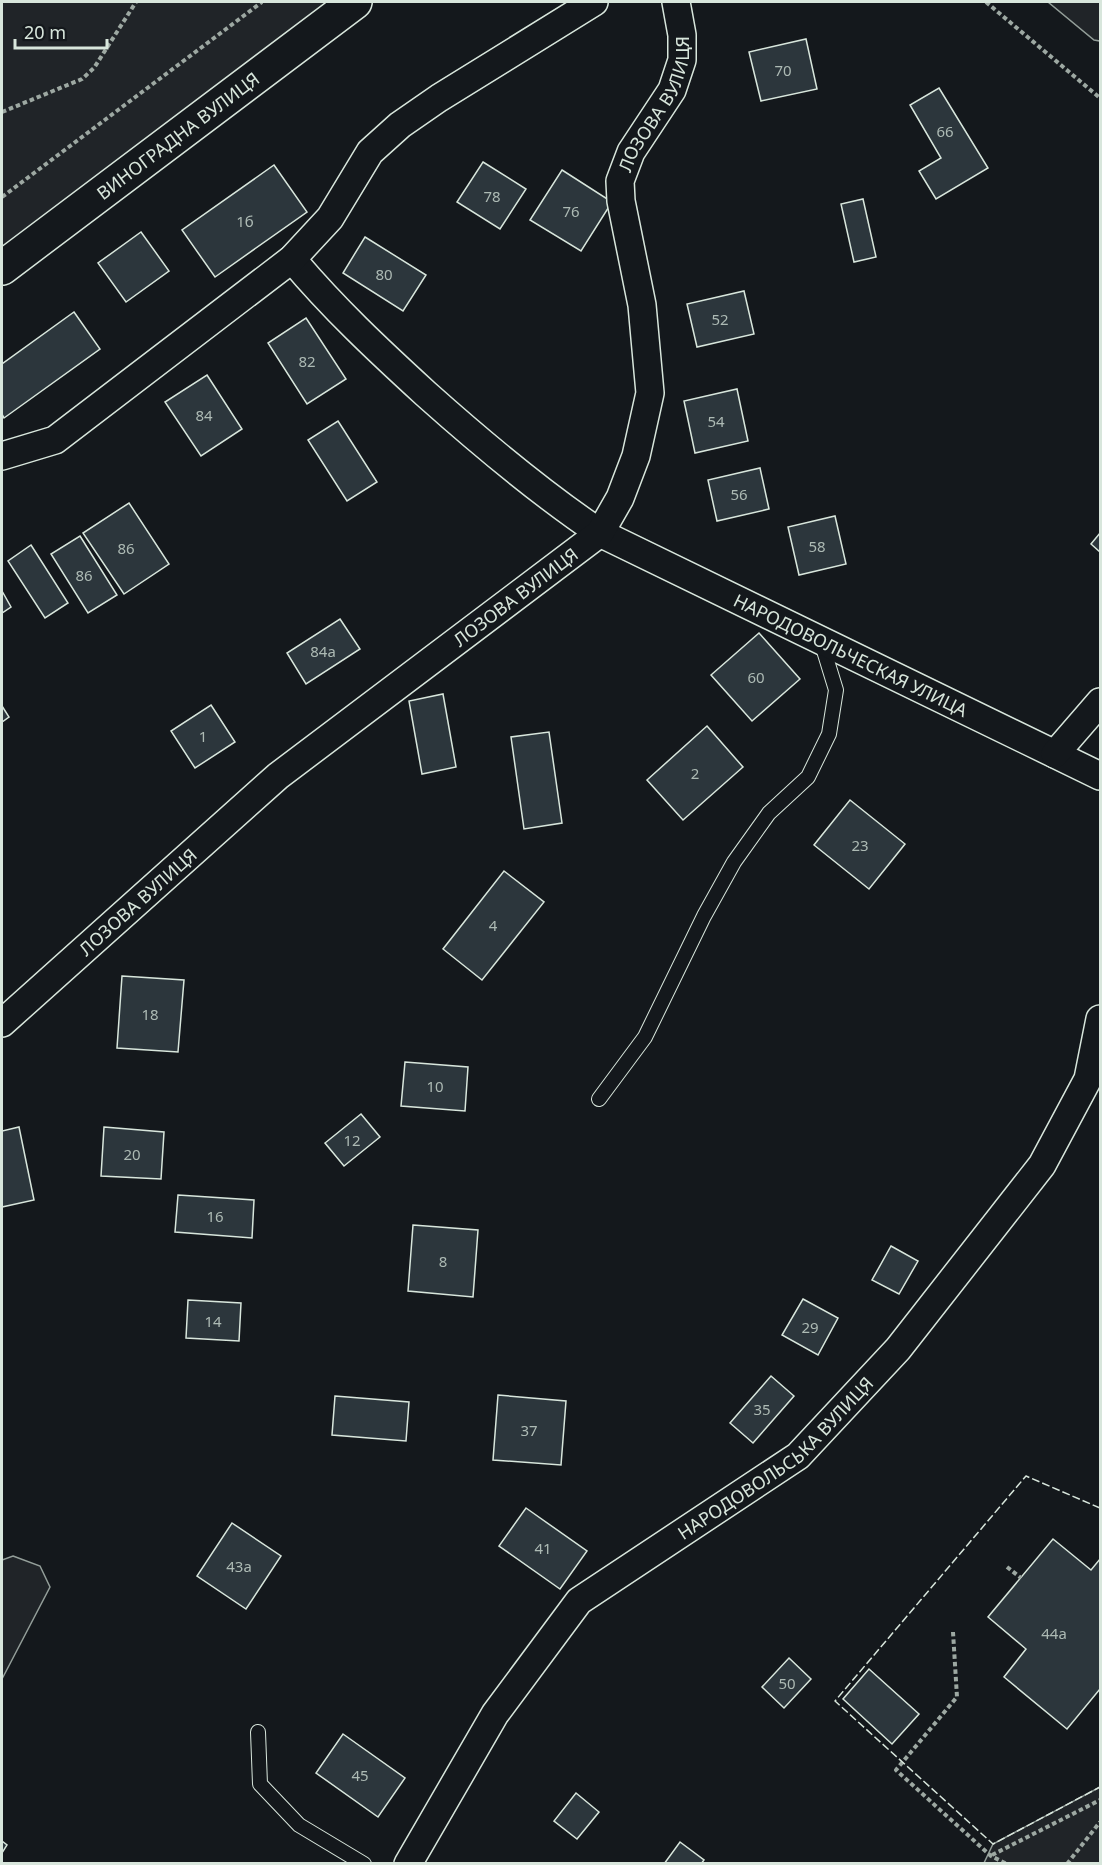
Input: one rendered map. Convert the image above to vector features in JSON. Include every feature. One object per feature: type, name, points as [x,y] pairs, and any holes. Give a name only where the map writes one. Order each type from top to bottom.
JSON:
[{"type":"street","name":"ВИНОГРАДНА ВУЛИЦЯ","points":[[2,268],[355,2]]},
{"type":"street","points":[[2,456],[55,440],[292,259],[330,218],[370,152],[400,125],[439,98],[594,2]]},
{"type":"street","name":"ЛОЗОВА ВУЛИЦЯ","points":[[2,1023],[278,776],[600,534],[620,498],[636,456],[650,393],[642,305],[621,201],[620,181],[631,152],[672,90],[682,60],[682,35],[676,2]]},
{"type":"street","name":"НАРОДОВОЛЬЧЕСКАЯ УЛИЦА","points":[[292,259],[322,296],[451,416],[555,503],[600,534],[1101,776]]},
{"type":"street","points":[[1055,754],[1101,702]]},
{"type":"street","name":"НАРОДОВОЛЬСЬКА ВУЛИЦЯ","points":[[408,1863],[495,1714],[579,1601],[798,1456],[898,1349],[1042,1165],[1088,1079],[1101,1019]]},
{"type":"lane","points":[[599,1099],[645,1037],[704,916],[734,862],[769,813],[808,777],[829,734],[836,690],[821,639]]},
{"type":"lane","points":[[258,1732],[260,1784],[299,1825],[364,1863]]},
{"type":"path","points":[[2,112],[82,80],[99,62],[136,2]]},
{"type":"path","points":[[2,197],[262,2]]},
{"type":"path","points":[[986,2],[1101,98]]},
{"type":"path","points":[[1007,1567],[1021,1578]]},
{"type":"path","points":[[953,1632],[957,1697],[896,1770],[991,1856],[1007,1863]]},
{"type":"path","points":[[991,1856],[1101,1800]]},
{"type":"path","points":[[1067,1863],[1101,1822]]},
{"type":"shaded area","points":[[2,2],[355,2],[2,268]]},
{"type":"shaded area","points":[[1048,2],[1100,2],[1100,41],[1094,40]]},
{"type":"shaded area","points":[[13,1556],[40,1566],[50,1587],[2,1679],[2,1560]]},
{"type":"shaded area","points":[[1100,1787],[1100,1863],[984,1863],[993,1844]]},
{"type":"building","points":[[806,39],[817,89],[761,101],[749,52]]},
{"type":"building","points":[[939,88],[988,168],[936,199],[919,171],[941,158],[910,105]]},
{"type":"building","points":[[483,162],[526,189],[500,229],[457,202]]},
{"type":"building","points":[[274,165],[307,212],[215,277],[182,230]]},
{"type":"building","points":[[562,170],[612,202],[581,251],[530,220]]},
{"type":"building","points":[[863,199],[876,257],[854,262],[841,204]]},
{"type":"building","points":[[141,232],[169,271],[126,302],[98,263]]},
{"type":"building","points":[[365,237],[426,275],[403,311],[343,273]]},
{"type":"building","points":[[744,291],[754,334],[697,347],[687,304]]},
{"type":"building","points":[[74,312],[100,349],[4,418],[2,414],[2,364]]},
{"type":"building","points":[[306,318],[346,379],[307,404],[268,343]]},
{"type":"building","points":[[207,375],[242,429],[201,456],[165,402]]},
{"type":"building","points":[[737,389],[748,441],[695,453],[684,401]]},
{"type":"building","points":[[338,421],[377,482],[347,501],[308,440]]},
{"type":"building","points":[[760,468],[769,509],[717,521],[708,480]]},
{"type":"building","points":[[129,503],[169,564],[124,594],[83,533]]},
{"type":"building","points":[[835,516],[846,564],[799,575],[788,527]]},
{"type":"building","points":[[1100,533],[1100,552],[1091,544]]},
{"type":"building","points":[[80,536],[117,595],[88,613],[51,554]]},
{"type":"building","points":[[31,545],[68,603],[45,618],[8,561]]},
{"type":"building","points":[[2,591],[11,607],[2,613]]},
{"type":"building","points":[[340,619],[360,649],[306,684],[287,653]]},
{"type":"building","points":[[759,633],[800,679],[752,721],[711,675]]},
{"type":"building","points":[[443,694],[456,767],[422,774],[409,701]]},
{"type":"building","points":[[211,705],[235,742],[195,768],[171,731]]},
{"type":"building","points":[[2,706],[9,717],[2,722]]},
{"type":"building","points":[[707,726],[743,767],[683,820],[647,780]]},
{"type":"building","points":[[549,732],[562,823],[524,829],[511,737]]},
{"type":"building","points":[[850,800],[905,844],[869,889],[814,845]]},
{"type":"building","points":[[504,871],[544,902],[482,980],[443,949]]},
{"type":"building","points":[[122,976],[184,980],[178,1052],[117,1048]]},
{"type":"building","points":[[405,1062],[468,1067],[465,1111],[401,1106]]},
{"type":"building","points":[[361,1114],[380,1137],[344,1166],[325,1143]]},
{"type":"building","points":[[19,1127],[34,1200],[2,1207],[2,1131]]},
{"type":"building","points":[[104,1127],[164,1132],[161,1179],[101,1176]]},
{"type":"building","points":[[178,1195],[254,1200],[252,1238],[175,1232]]},
{"type":"building","points":[[413,1225],[478,1230],[473,1297],[408,1291]]},
{"type":"building","points":[[891,1246],[918,1261],[899,1294],[872,1280]]},
{"type":"building","points":[[803,1299],[838,1318],[818,1355],[782,1335]]},
{"type":"building","points":[[188,1300],[241,1303],[239,1341],[186,1338]]},
{"type":"building","points":[[771,1376],[794,1396],[753,1443],[730,1423]]},
{"type":"building","points":[[498,1395],[566,1401],[561,1465],[493,1460]]},
{"type":"building","points":[[335,1396],[409,1402],[406,1441],[332,1435]]},
{"type":"building","points":[[526,1508],[587,1551],[560,1589],[499,1546]]},
{"type":"building","points":[[232,1523],[281,1556],[246,1609],[197,1576]]},
{"type":"building","points":[[1053,1539],[1091,1570],[1100,1559],[1100,1689],[1067,1729],[1004,1677],[1026,1649],[988,1617]]},
{"type":"building","points":[[789,1658],[811,1679],[784,1708],[762,1687]]},
{"type":"building","points":[[869,1669],[919,1714],[892,1744],[843,1699]]},
{"type":"building","points":[[343,1734],[405,1778],[378,1817],[316,1773]]},
{"type":"building","points":[[576,1793],[599,1812],[577,1839],[554,1821]]},
{"type":"building","points":[[2,1841],[7,1845],[2,1853]]},
{"type":"building","points":[[680,1842],[704,1860],[701,1864],[664,1864]]},
{"type":"fence","points":[[1100,1508],[1026,1476],[835,1701],[993,1844],[1100,1787]]}]
